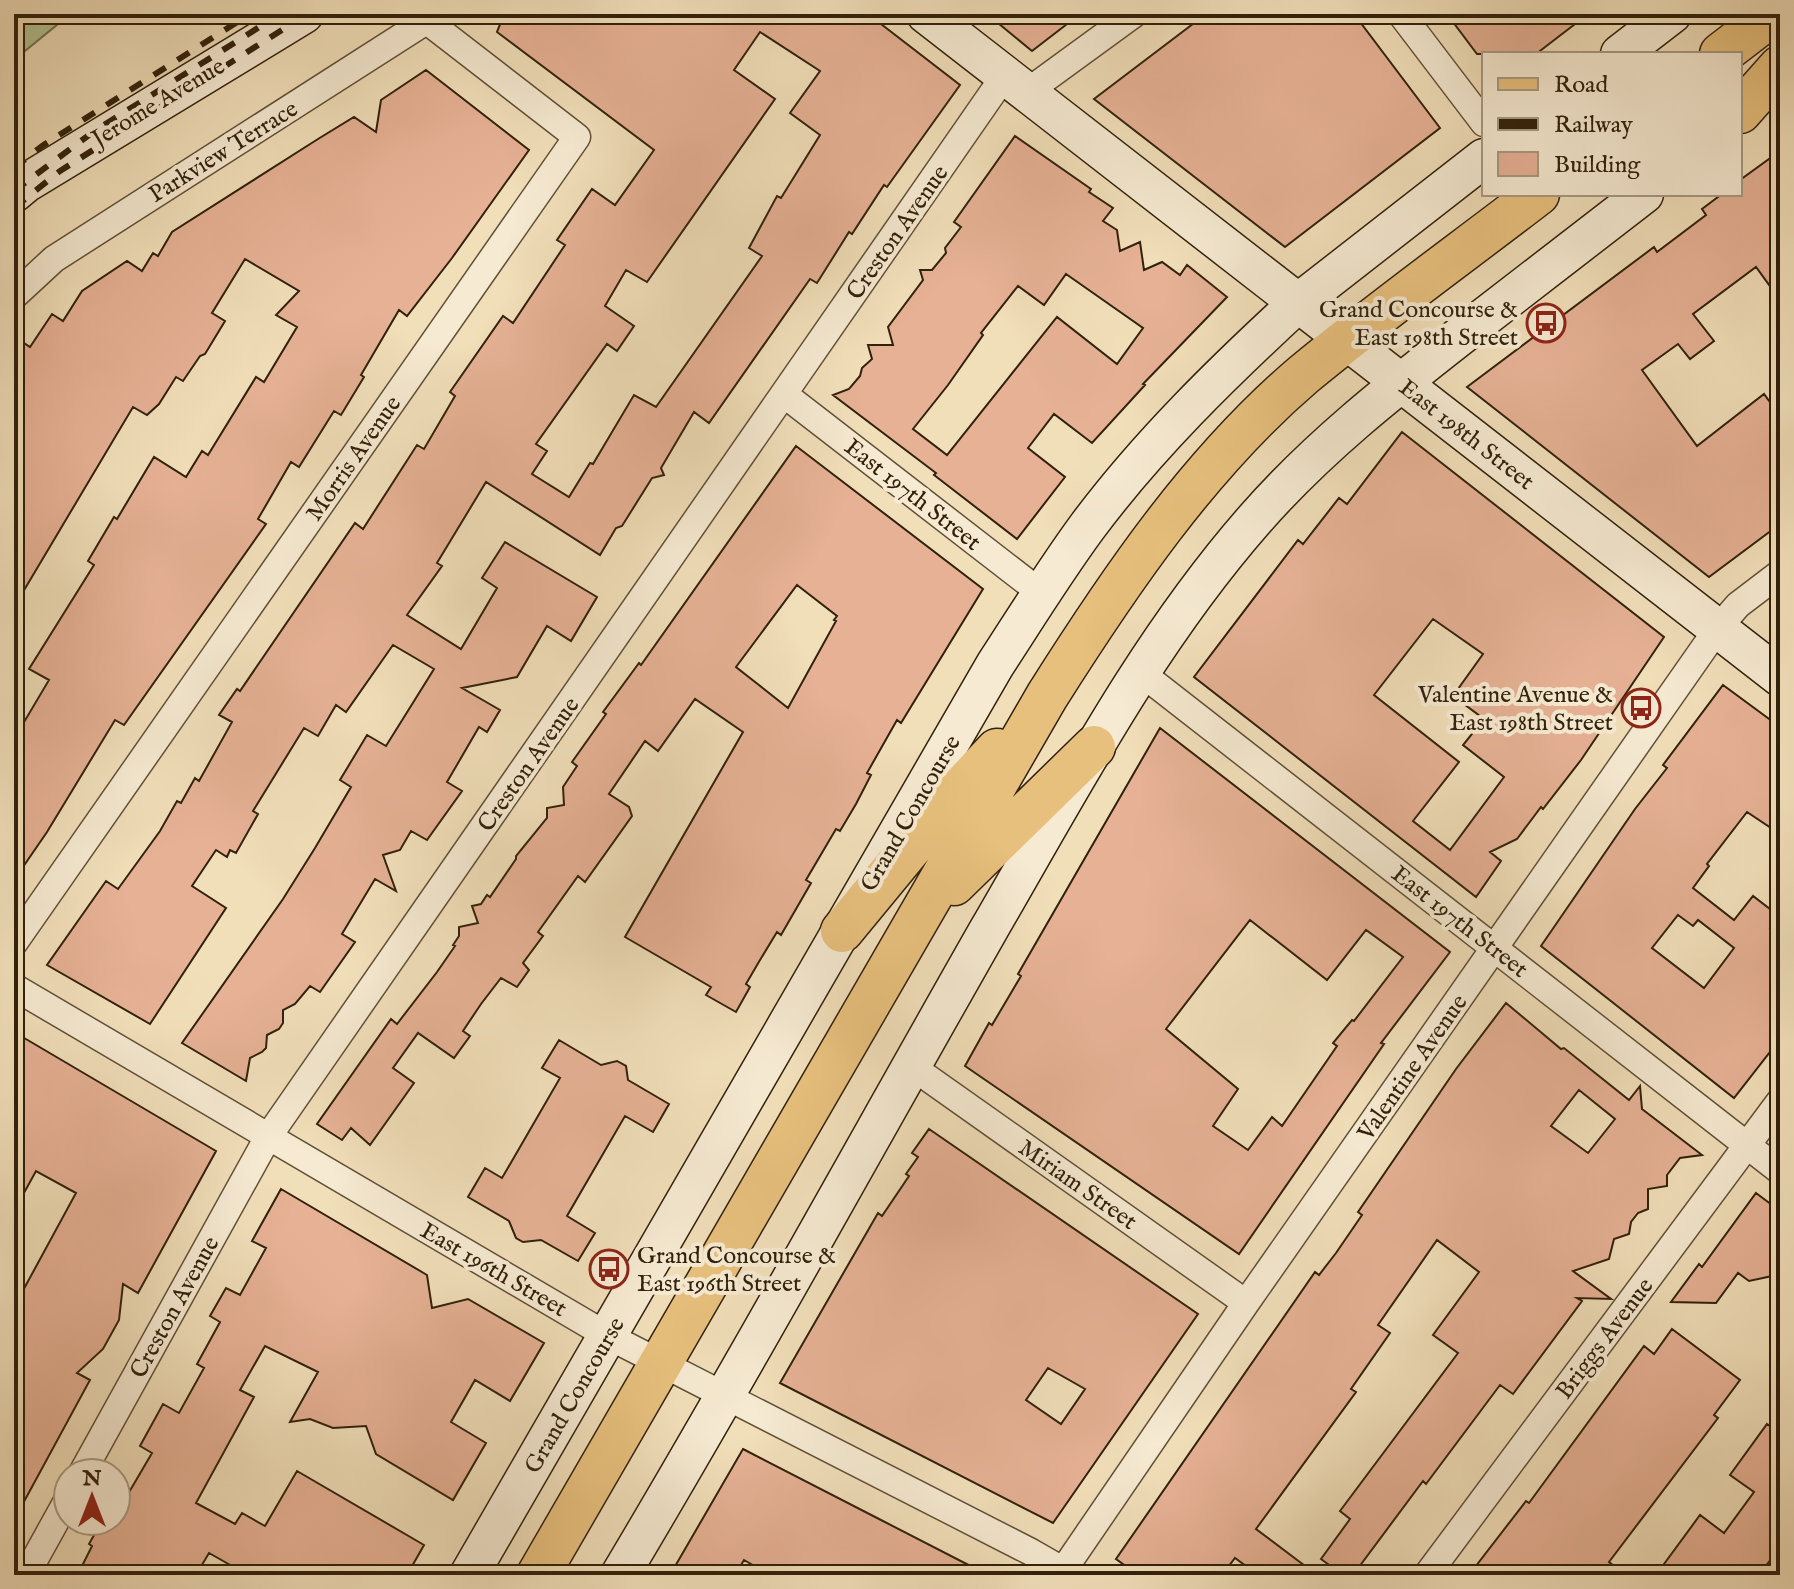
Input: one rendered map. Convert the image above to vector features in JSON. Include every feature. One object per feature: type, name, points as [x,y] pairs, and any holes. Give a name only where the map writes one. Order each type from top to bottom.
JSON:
[{"type":"main road","points":[[1724,52],[1773,14]]},
{"type":"main road","points":[[1742,110],[1780,67]]},
{"type":"main road","points":[[538,1575],[1047,696],[1134,566],[1220,460],[1303,376],[1535,196]]},
{"type":"main road","points":[[842,931],[950,800],[1047,696]]},
{"type":"main road","points":[[919,918],[1094,747]]},
{"type":"street","name":"Jerome Avenue","points":[[14,193],[38,175],[304,14]]},
{"type":"street","name":"East 198th Street","points":[[926,14],[1780,677]]},
{"type":"street","name":"Creston Avenue","points":[[91,1457],[268,1137],[785,395],[1016,84],[1134,14]]},
{"type":"street","points":[[1401,14],[1482,120]]},
{"type":"street","points":[[1623,52],[1672,14]]},
{"type":"street","name":"Parkview Terrace","points":[[14,296],[54,259],[427,16]]},
{"type":"street","name":"Morris Avenue","points":[[14,943],[577,137],[427,16]]},
{"type":"street","points":[[1742,118],[1780,90]]},
{"type":"street","name":"Grand Concourse","points":[[469,1575],[995,665],[1089,525],[1198,399],[1298,303],[1482,160]]},
{"type":"street","points":[[620,1575],[726,1397],[1094,747],[1140,672],[1213,568],[1258,515],[1309,463],[1401,382],[1641,196]]},
{"type":"street","name":"East 197th Street","points":[[785,395],[1041,593]]},
{"type":"street","name":"Valentine Avenue","points":[[1065,1573],[1246,1303],[1718,628],[1738,605],[1780,573]]},
{"type":"street","name":"East 197th Street","points":[[1140,672],[1780,1171]]},
{"type":"street","name":"East 196th Street","points":[[14,987],[608,1336],[1065,1573]]},
{"type":"street","name":"Miriam Street","points":[[911,1066],[1246,1303]]},
{"type":"street","name":"Briggs Avenue","points":[[1427,1575],[1780,1101]]},
{"type":"street","points":[[26,1575],[52,1528]]},
{"type":"green space","points":[[14,14],[64,14],[58,24],[14,60]]},
{"type":"building","points":[[512,14],[868,14],[960,85],[887,187],[884,185],[852,234],[849,232],[817,283],[810,279],[709,423],[694,412],[661,468],[664,475],[652,478],[600,555],[486,482],[437,563],[442,566],[407,615],[461,649],[497,588],[482,578],[505,542],[597,597],[571,641],[547,626],[517,677],[462,688],[500,710],[487,732],[479,727],[447,782],[462,791],[427,840],[411,831],[400,850],[383,855],[396,891],[375,879],[342,934],[355,942],[320,992],[310,986],[295,1004],[283,1010],[283,1023],[267,1035],[266,1048],[250,1058],[246,1081],[182,1043],[315,848],[351,787],[340,780],[367,735],[386,746],[434,669],[393,645],[346,712],[336,705],[318,736],[304,728],[253,811],[258,814],[236,853],[230,850],[227,857],[216,850],[192,886],[226,908],[150,1024],[47,965],[106,881],[118,889],[160,831],[177,801],[181,803],[195,778],[199,781],[232,722],[219,715],[237,689],[240,691],[355,523],[363,529],[417,445],[424,449],[455,396],[450,392],[503,316],[513,323],[565,245],[557,240],[592,189],[615,205],[654,150],[497,32],[501,22]],"holes":[[[760,32],[820,71],[790,113],[820,135],[781,198],[777,196],[749,248],[762,256],[656,407],[634,395],[593,464],[590,463],[569,497],[532,474],[547,451],[536,444],[607,344],[617,351],[634,326],[605,306],[626,270],[647,282],[775,99],[734,70]]]},
{"type":"building","points":[[987,14],[1080,14],[1032,51]]},
{"type":"building","points":[[1206,14],[1354,14],[1440,128],[1285,247],[1094,99]]},
{"type":"building","points":[[1447,14],[1588,14],[1539,52],[1477,54]]},
{"type":"building","points":[[426,70],[529,150],[407,316],[399,310],[341,415],[334,411],[299,467],[291,462],[258,519],[266,524],[124,725],[115,720],[14,880],[14,739],[49,680],[29,669],[94,565],[88,561],[154,457],[186,477],[202,451],[208,455],[256,377],[264,382],[297,327],[276,315],[299,291],[245,259],[212,313],[225,321],[205,354],[200,356],[183,381],[176,377],[159,404],[147,415],[133,407],[14,607],[14,359],[24,343],[30,347],[52,314],[63,321],[82,291],[127,261],[142,271],[153,253],[158,256],[172,232],[318,139],[354,117],[376,132],[381,100]]},
{"type":"building","points":[[1015,136],[1113,208],[1103,221],[1117,230],[1120,251],[1140,242],[1144,270],[1162,262],[1180,275],[1187,265],[1227,297],[1143,384],[1092,443],[1054,414],[1028,448],[1065,477],[1017,539],[833,395],[849,389],[860,376],[862,368],[872,359],[868,345],[893,345],[888,327],[923,280],[920,270],[932,270],[946,253],[945,248],[961,227],[954,222]],"holes":[[[1066,274],[1143,328],[1117,364],[1057,317],[947,455],[913,429],[1018,286],[1044,305]]]},
{"type":"building","points":[[1780,151],[1780,300],[1756,267],[1693,314],[1714,341],[1690,359],[1678,344],[1642,370],[1697,446],[1764,394],[1780,416],[1780,524],[1709,577],[1467,387],[1654,247],[1657,252],[1706,215],[1702,209],[1719,196],[1742,196],[1742,179]]},
{"type":"building","points":[[1402,432],[1664,637],[1581,760],[1543,809],[1541,807],[1517,839],[1490,852],[1501,861],[1476,897],[1194,677],[1298,540],[1303,544],[1339,498],[1347,504]],"holes":[[[1433,619],[1483,654],[1453,696],[1484,719],[1463,745],[1504,777],[1450,850],[1413,821],[1459,762],[1374,695]]]},
{"type":"building","points":[[796,446],[983,589],[901,723],[897,720],[867,773],[871,775],[856,804],[840,831],[836,829],[806,880],[811,883],[781,935],[777,932],[746,984],[750,987],[736,1012],[706,995],[711,987],[625,937],[743,732],[695,699],[658,751],[645,741],[609,794],[629,807],[632,816],[585,882],[578,876],[538,932],[543,936],[523,963],[529,970],[517,987],[501,978],[481,1004],[463,1031],[470,1036],[454,1058],[418,1033],[393,1068],[414,1083],[370,1145],[351,1128],[342,1140],[317,1124],[391,1019],[397,1024],[437,972],[455,946],[459,927],[478,923],[472,906],[481,904],[487,895],[490,897],[516,856],[547,818],[547,808],[564,805],[563,787],[577,766],[572,762],[606,714],[603,712],[639,663],[641,665]],"holes":[[[797,585],[837,616],[788,708],[736,667]]]},
{"type":"building","points":[[1723,685],[1780,727],[1780,834],[1747,812],[1707,864],[1709,866],[1693,888],[1734,920],[1753,896],[1779,916],[1770,928],[1780,936],[1780,1039],[1734,1098],[1541,946],[1635,809],[1667,768],[1663,765]],"holes":[[[1678,915],[1693,926],[1698,920],[1734,948],[1704,988],[1652,948]]]},
{"type":"building","points":[[1160,728],[1450,952],[1381,1043],[1384,1044],[1239,1254],[965,1066],[1021,976],[1018,974]],"holes":[[[1250,920],[1327,980],[1366,930],[1403,957],[1333,1043],[1337,1046],[1282,1126],[1272,1117],[1248,1150],[1213,1126],[1238,1089],[1166,1029]]]},
{"type":"building","points":[[1506,1003],[1629,1100],[1640,1086],[1642,1109],[1702,1155],[1680,1158],[1667,1175],[1667,1186],[1648,1189],[1648,1209],[1638,1213],[1631,1222],[1629,1234],[1614,1239],[1609,1259],[1573,1271],[1611,1299],[1577,1298],[1582,1301],[1513,1394],[1500,1385],[1353,1575],[1343,1575],[1321,1559],[1350,1519],[1340,1511],[1458,1353],[1433,1335],[1479,1272],[1437,1240],[1378,1325],[1390,1333],[1351,1389],[1356,1392],[1256,1529],[1317,1575],[1258,1575],[1235,1558],[1222,1575],[1138,1575],[1116,1559],[1315,1272],[1319,1275],[1336,1253],[1362,1215],[1358,1212],[1456,1069]],"holes":[[[1579,1090],[1615,1119],[1588,1153],[1551,1126]]]},
{"type":"building","points":[[14,1032],[216,1151],[138,1293],[123,1284],[119,1320],[103,1349],[77,1373],[90,1380],[14,1520],[14,1307],[76,1193],[36,1171],[14,1211]]},
{"type":"building","points":[[559,1040],[601,1065],[617,1061],[626,1066],[628,1080],[669,1104],[653,1132],[625,1116],[567,1216],[595,1233],[578,1261],[541,1240],[523,1242],[516,1238],[509,1221],[468,1197],[485,1168],[502,1178],[560,1078],[542,1068]]},
{"type":"building","points":[[929,1129],[1198,1314],[1053,1523],[780,1383],[878,1213],[882,1216],[909,1176],[906,1174],[918,1157],[912,1153]],"holes":[[[1048,1368],[1085,1389],[1061,1424],[1026,1400]]]},
{"type":"building","points":[[281,1189],[427,1275],[432,1308],[468,1299],[544,1343],[510,1401],[475,1380],[451,1422],[486,1443],[453,1500],[376,1454],[366,1426],[333,1428],[310,1419],[290,1422],[318,1372],[265,1346],[240,1390],[254,1397],[196,1503],[235,1524],[242,1513],[265,1526],[297,1471],[424,1545],[407,1575],[248,1575],[209,1553],[196,1575],[99,1575],[82,1566],[93,1537],[132,1537],[132,1487],[152,1453],[140,1446],[163,1404],[179,1413],[204,1368],[197,1364],[220,1322],[210,1316],[226,1288],[240,1295],[266,1248],[252,1241]]},
{"type":"building","points":[[1756,1193],[1780,1211],[1780,1265],[1772,1276],[1749,1281],[1738,1273],[1716,1303],[1671,1302],[1699,1264],[1702,1267]]},
{"type":"building","points":[[1672,1329],[1740,1380],[1714,1415],[1718,1418],[1609,1562],[1626,1575],[1469,1575],[1526,1501],[1529,1503],[1644,1346],[1654,1354]]},
{"type":"building","points":[[1767,1424],[1780,1433],[1780,1547],[1759,1575],[1656,1575],[1700,1515],[1724,1533],[1754,1492],[1730,1475]]},
{"type":"building","points":[[743,1449],[988,1575],[770,1575],[744,1560],[735,1575],[670,1575]]},
{"type":"railway","points":[[14,168],[42,146],[250,14]]},
{"type":"railway","points":[[14,191],[93,132],[280,14]]},
{"type":"railway","points":[[14,208],[60,171],[307,14]]},
{"type":"place","name":"Grand Concourse & East 198th Street","points":[[1546,323]]},
{"type":"place","name":"Valentine Avenue & East 198th Street","points":[[1641,708]]},
{"type":"place","name":"Grand Concourse & East 196th Street","points":[[609,1269]]}]
